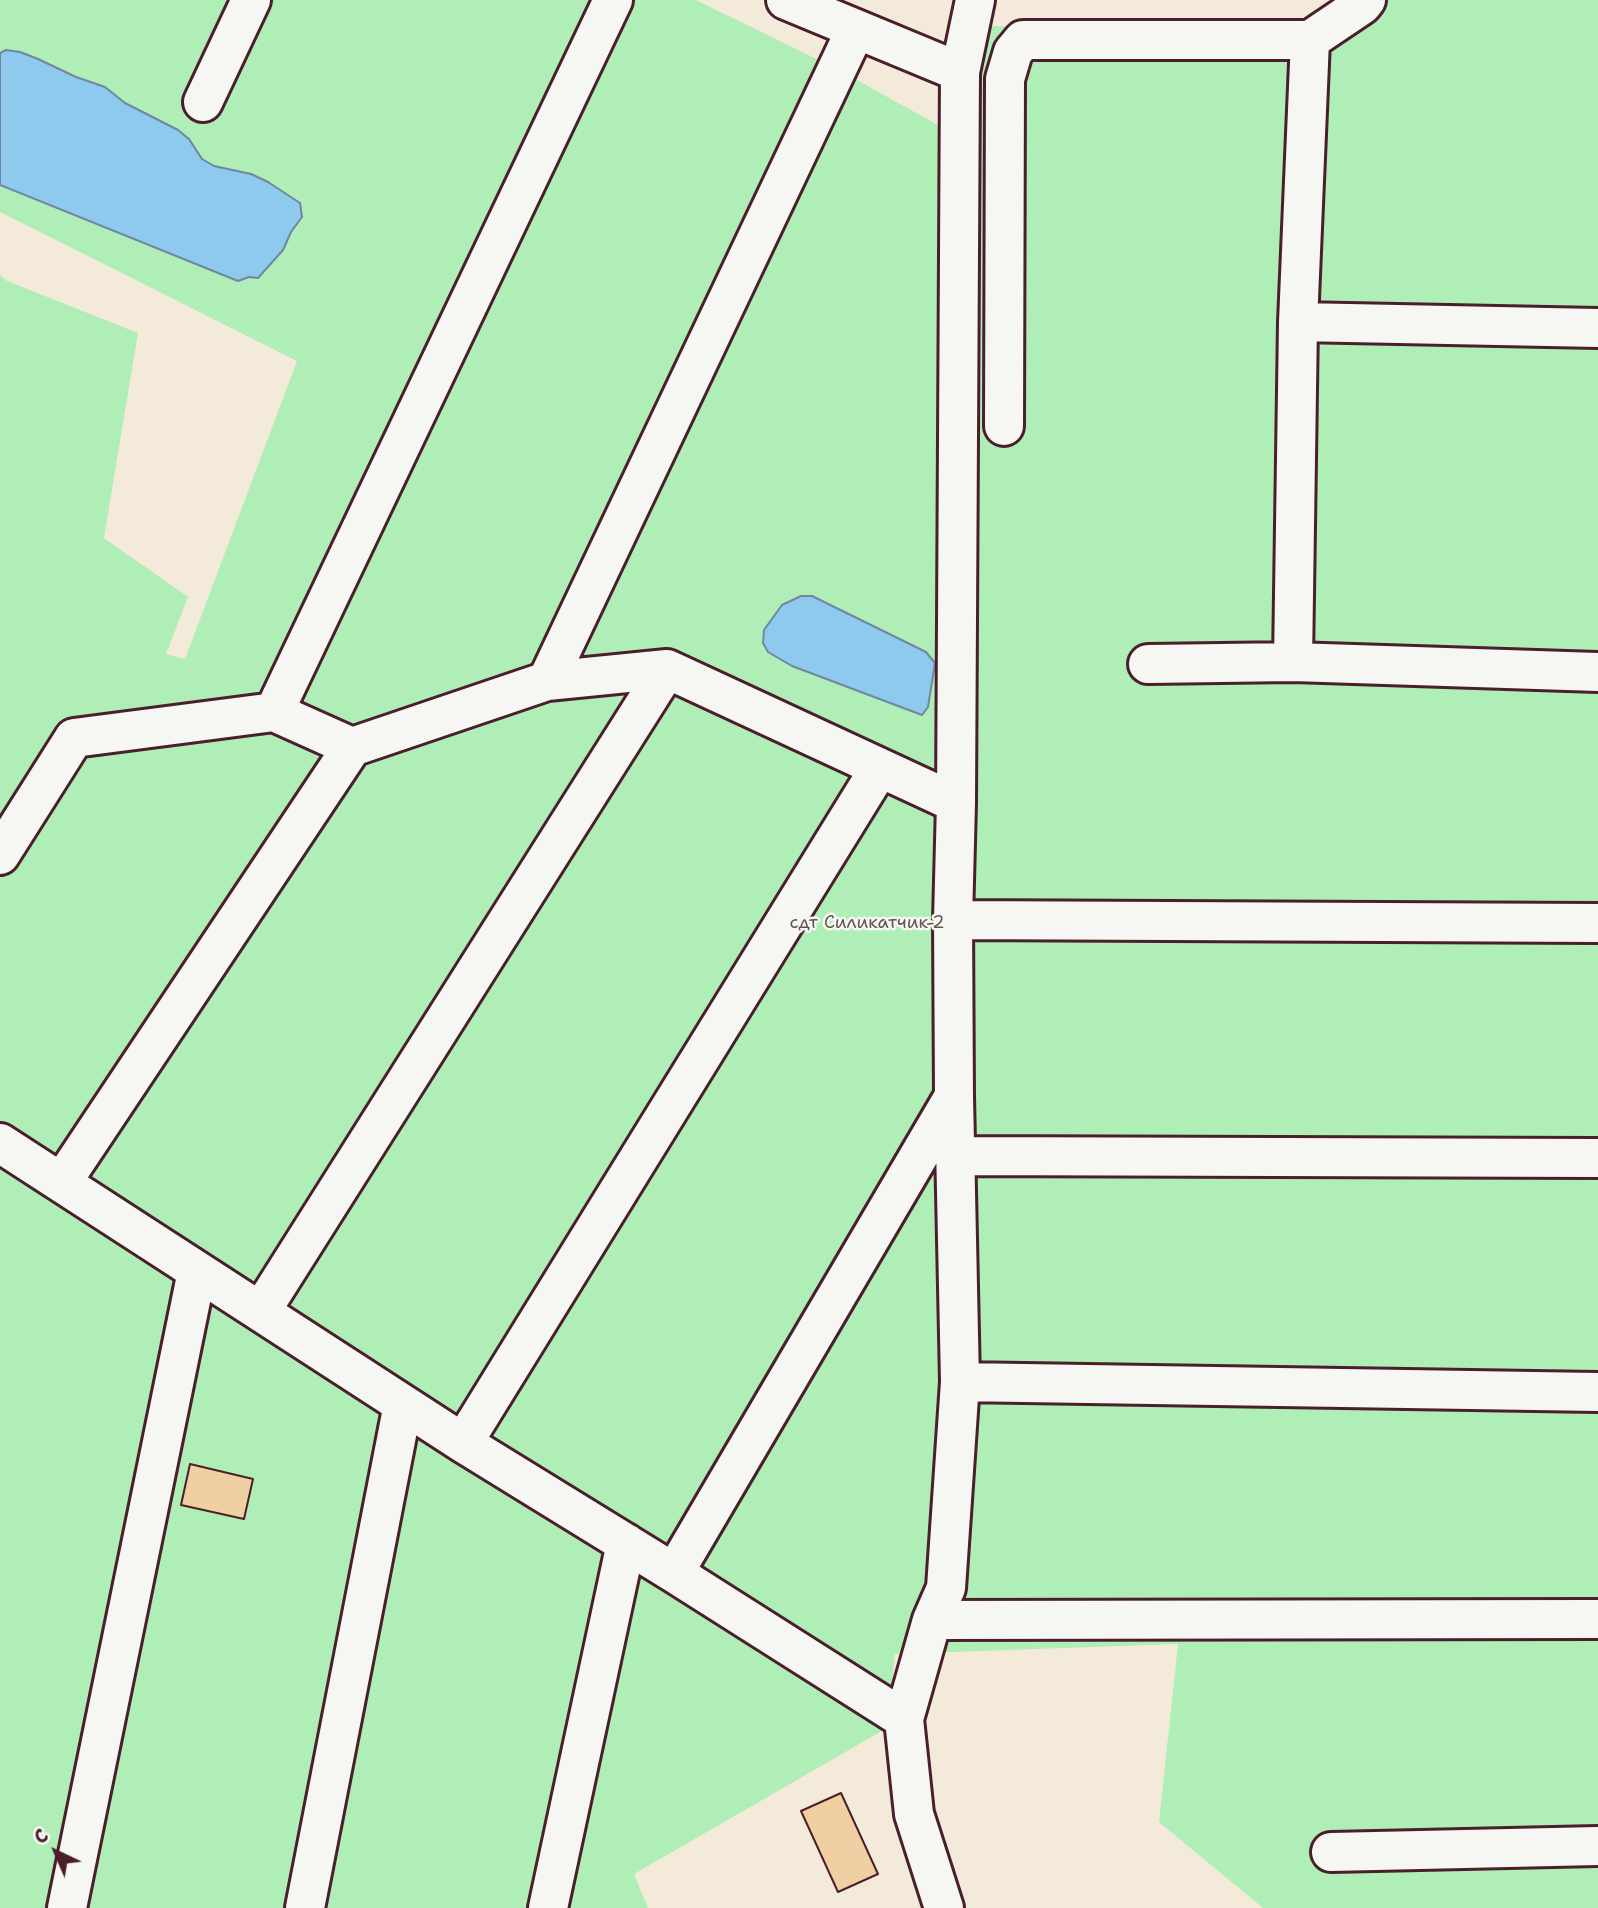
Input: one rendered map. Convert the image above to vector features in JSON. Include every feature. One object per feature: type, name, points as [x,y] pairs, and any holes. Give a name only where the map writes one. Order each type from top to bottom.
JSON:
[{"type":"street","points":[[203,102],[251,0]]},
{"type":"street","points":[[274,712],[613,0]]},
{"type":"street","points":[[786,0],[960,72]]},
{"type":"street","points":[[944,1908],[914,1814],[904,1719],[932,1620],[946,1588],[960,1382],[953,920],[960,72],[975,0]]},
{"type":"street","points":[[1004,426],[1005,79],[1013,52],[1023,40],[1310,40],[1368,2]]},
{"type":"street","points":[[547,681],[856,29]]},
{"type":"street","points":[[1293,662],[1298,321],[1310,40]]},
{"type":"street","points":[[1298,321],[1598,328]]},
{"type":"street","points":[[1149,664],[1293,662],[1598,672]]},
{"type":"street","points":[[62,1182],[352,747],[547,681],[667,668],[956,803]]},
{"type":"street","points":[[261,1311],[667,668]]},
{"type":"street","points":[[0,855],[74,738],[274,712],[352,747]]},
{"type":"street","points":[[463,1443],[879,769]]},
{"type":"street","points":[[953,920],[1598,923]]},
{"type":"street","points":[[674,1573],[954,1096]]},
{"type":"street","points":[[0,1143],[463,1443],[904,1719]]},
{"type":"street","points":[[956,1156],[1598,1158]]},
{"type":"street","points":[[67,1908],[197,1271]]},
{"type":"street","points":[[960,1382],[1598,1392]]},
{"type":"street","points":[[305,1908],[403,1404]]},
{"type":"street","points":[[548,1908],[625,1543]]},
{"type":"street","points":[[932,1620],[1598,1619]]},
{"type":"street","points":[[1331,1852],[1598,1846]]},
{"type":"green space","name":"сдт Силикатчик-2","points":[[0,0],[696,0],[837,69],[954,134],[987,26],[1313,34],[1342,0],[1598,0],[1598,1908],[1263,1908],[1159,1822],[1178,1644],[895,1654],[887,1728],[634,1874],[648,1908],[0,1908],[0,275],[7,281],[138,333],[104,538],[188,597],[166,654],[185,659],[297,361],[0,212]]},
{"type":"water","points":[[6,50],[20,52],[105,87],[125,103],[178,130],[189,139],[202,159],[214,166],[251,174],[300,203],[302,217],[283,250],[258,278],[249,277],[238,281],[0,185],[0,53]]},
{"type":"water","points":[[801,596],[812,596],[926,652],[935,663],[928,707],[922,715],[792,666],[768,652],[763,643],[764,630],[782,605]]},
{"type":"building","points":[[190,1464],[253,1479],[244,1519],[181,1505]]},
{"type":"building","points":[[841,1793],[878,1874],[838,1892],[801,1811]]}]
